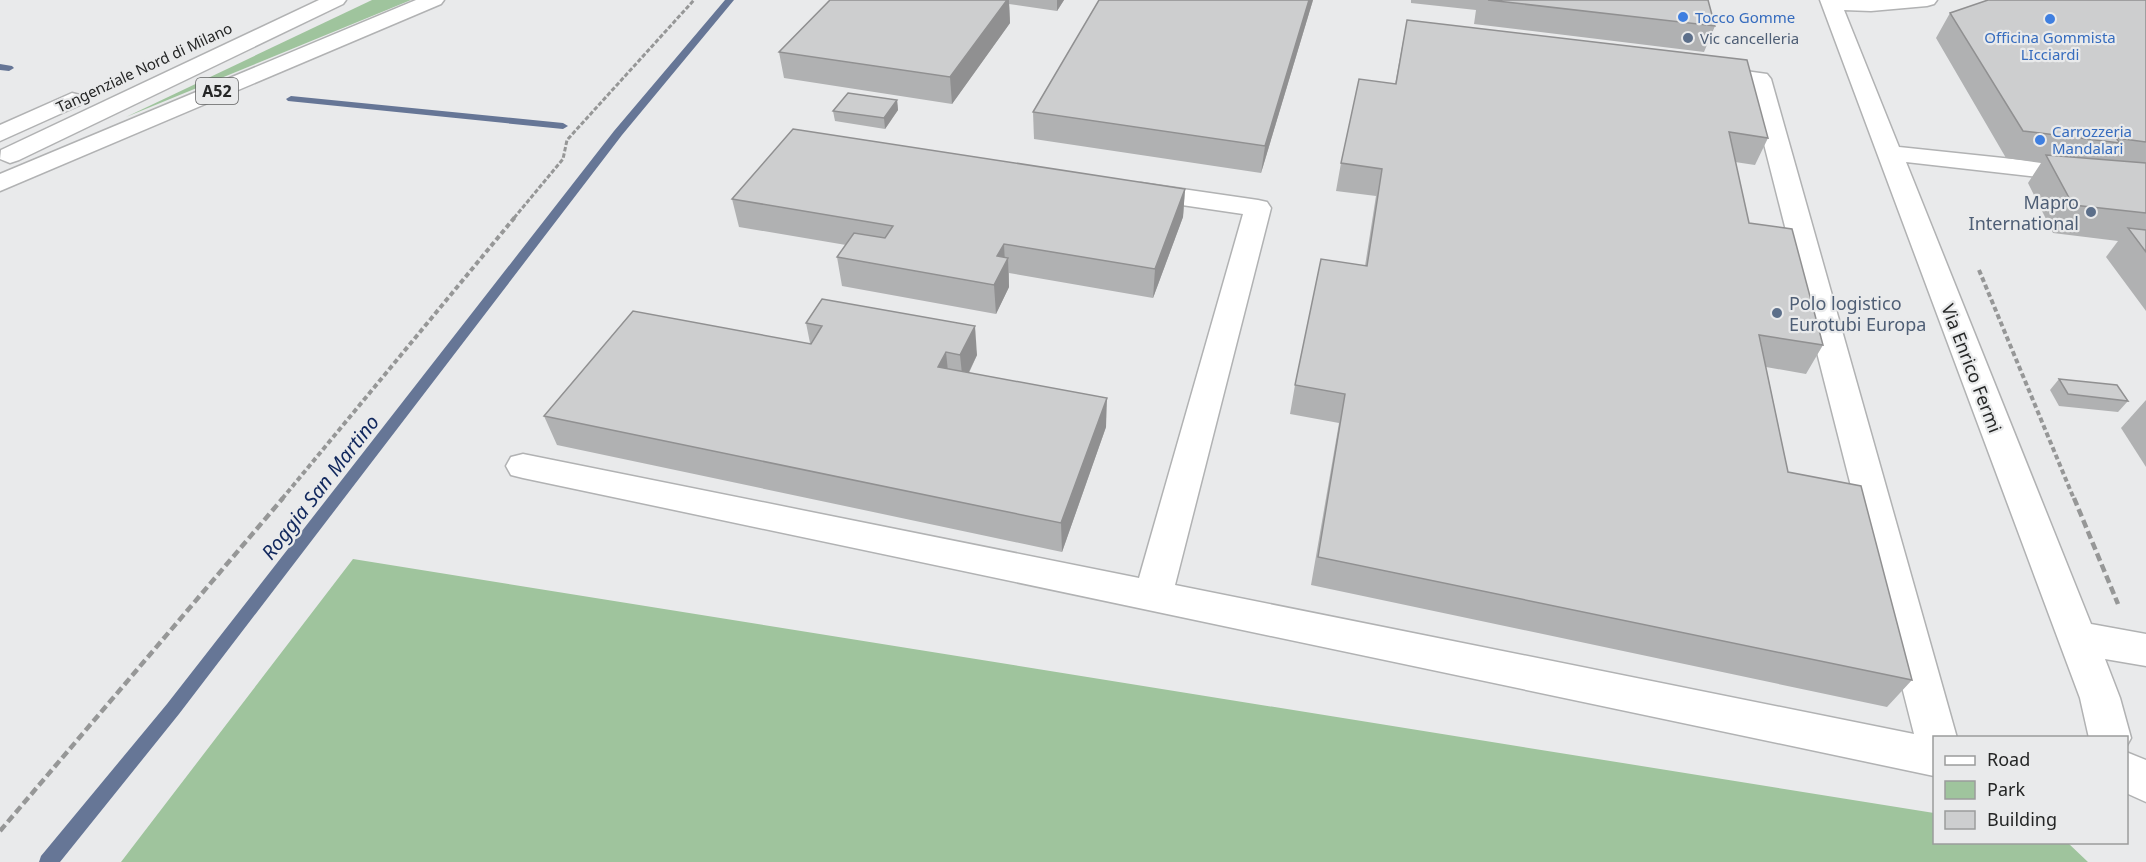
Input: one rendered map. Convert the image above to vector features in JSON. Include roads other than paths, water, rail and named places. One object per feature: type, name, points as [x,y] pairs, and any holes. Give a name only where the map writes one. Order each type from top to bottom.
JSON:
[{"type":"main road","name":"Tangenziale Nord di Milano","points":[[171,55],[289,0]]},
{"type":"main road","name":"Tangenziale Nord di Milano","points":[[0,160],[336,0]]},
{"type":"main road","name":"A52","points":[[0,183],[434,0]]},
{"type":"main road","points":[[1831,2],[1871,5],[1927,0]]},
{"type":"main road","name":"Via Enrico Fermi","points":[[1831,2],[2100,698],[2110,736]]},
{"type":"main road","points":[[1678,69],[1759,79],[1935,736]]},
{"type":"main road","name":"Tangenziale Nord di Milano","points":[[0,134],[96,89]]},
{"type":"main road","points":[[1888,153],[2146,181]]},
{"type":"main road","points":[[1117,187],[1258,208],[1153,596]]},
{"type":"main road","points":[[523,466],[1933,757]]},
{"type":"main road","points":[[2077,638],[2141,649]]},
{"type":"main road","points":[[2128,772],[2146,782]]},
{"type":"waterway","name":"Roggia San Martino","points":[[48,862],[173,709],[618,133],[730,0]]},
{"type":"waterway","points":[[0,67],[9,68]]},
{"type":"waterway","points":[[291,99],[563,126]]},
{"type":"place","name":"Tocco Gomme","points":[[1683,17]]},
{"type":"place","name":"Officina Gommista LIcciardi","points":[[2050,19]]},
{"type":"place","name":"Vic cancelleria","points":[[1688,38]]},
{"type":"place","name":"Carrozzeria Mandalari","points":[[2040,140]]},
{"type":"place","name":"Mapro International","points":[[2091,212]]},
{"type":"place","name":"Polo logistico Eurotubi Europa","points":[[1777,313]]}]
